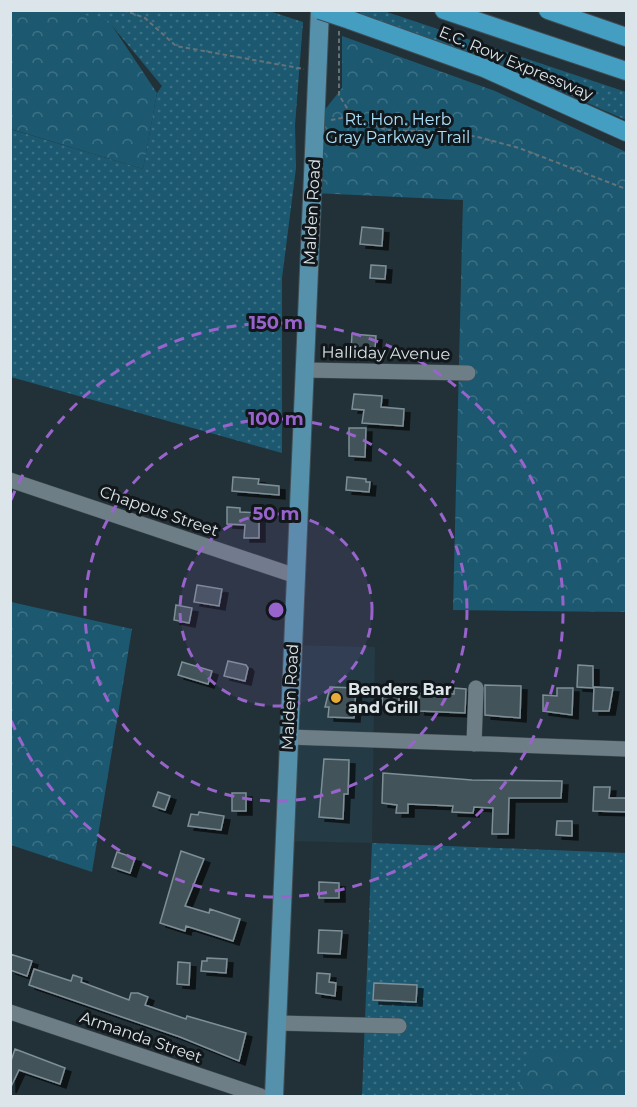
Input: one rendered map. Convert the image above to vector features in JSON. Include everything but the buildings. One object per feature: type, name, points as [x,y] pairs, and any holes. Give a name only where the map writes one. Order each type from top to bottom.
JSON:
[{"type":"highway","name":"E.C. Row Expressway","points":[[320,10],[345,21],[484,68],[627,132]]},
{"type":"highway","points":[[444,10],[627,71]]},
{"type":"highway","points":[[548,10],[627,37]]},
{"type":"main road","name":"Malden Road","points":[[274,1096],[320,10]]},
{"type":"street","name":"Halliday Avenue","points":[[304,370],[468,373]]},
{"type":"street","name":"Chappus Street","points":[[10,480],[296,576]]},
{"type":"street","points":[[474,744],[476,688]]},
{"type":"street","points":[[288,737],[627,749]]},
{"type":"street","name":"Armanda Street","points":[[10,1012],[261,1096]]},
{"type":"street","points":[[277,1023],[399,1026]]},
{"type":"path","points":[[123,10],[145,18],[176,46],[281,67],[318,70]]},
{"type":"path","points":[[345,21],[339,95],[352,116],[386,129],[452,132],[482,138],[519,148],[627,189]]},
{"type":"path","points":[[316,121],[344,119],[352,116]]},
{"type":"shaded area","points":[[293,645],[375,647],[372,843],[284,841]]},
{"type":"green space","points":[[266,10],[303,22],[295,125],[296,168],[282,278],[282,453],[11,377],[10,129],[143,169],[157,93],[162,86],[109,22],[69,11]]},
{"type":"green space","points":[[10,11],[69,11],[109,21],[157,93],[143,169],[11,129]]},
{"type":"green space","points":[[360,11],[384,11],[626,92],[626,120],[485,58],[360,16]]},
{"type":"green space","name":"Rt. Hon. Herb Gray Parkway Trail","points":[[342,36],[495,91],[626,152],[626,612],[453,610],[463,200],[313,193],[316,121],[342,88]]},
{"type":"green space","points":[[11,602],[132,629],[92,872],[11,845]]},
{"type":"green space","points":[[372,843],[626,853],[626,1096],[362,1096]]},
{"type":"green space","points":[[532,1049],[626,1051],[626,1096],[515,1096]]},
{"type":"place","name":"Benders Bar and Grill","points":[[336,698]]}]
